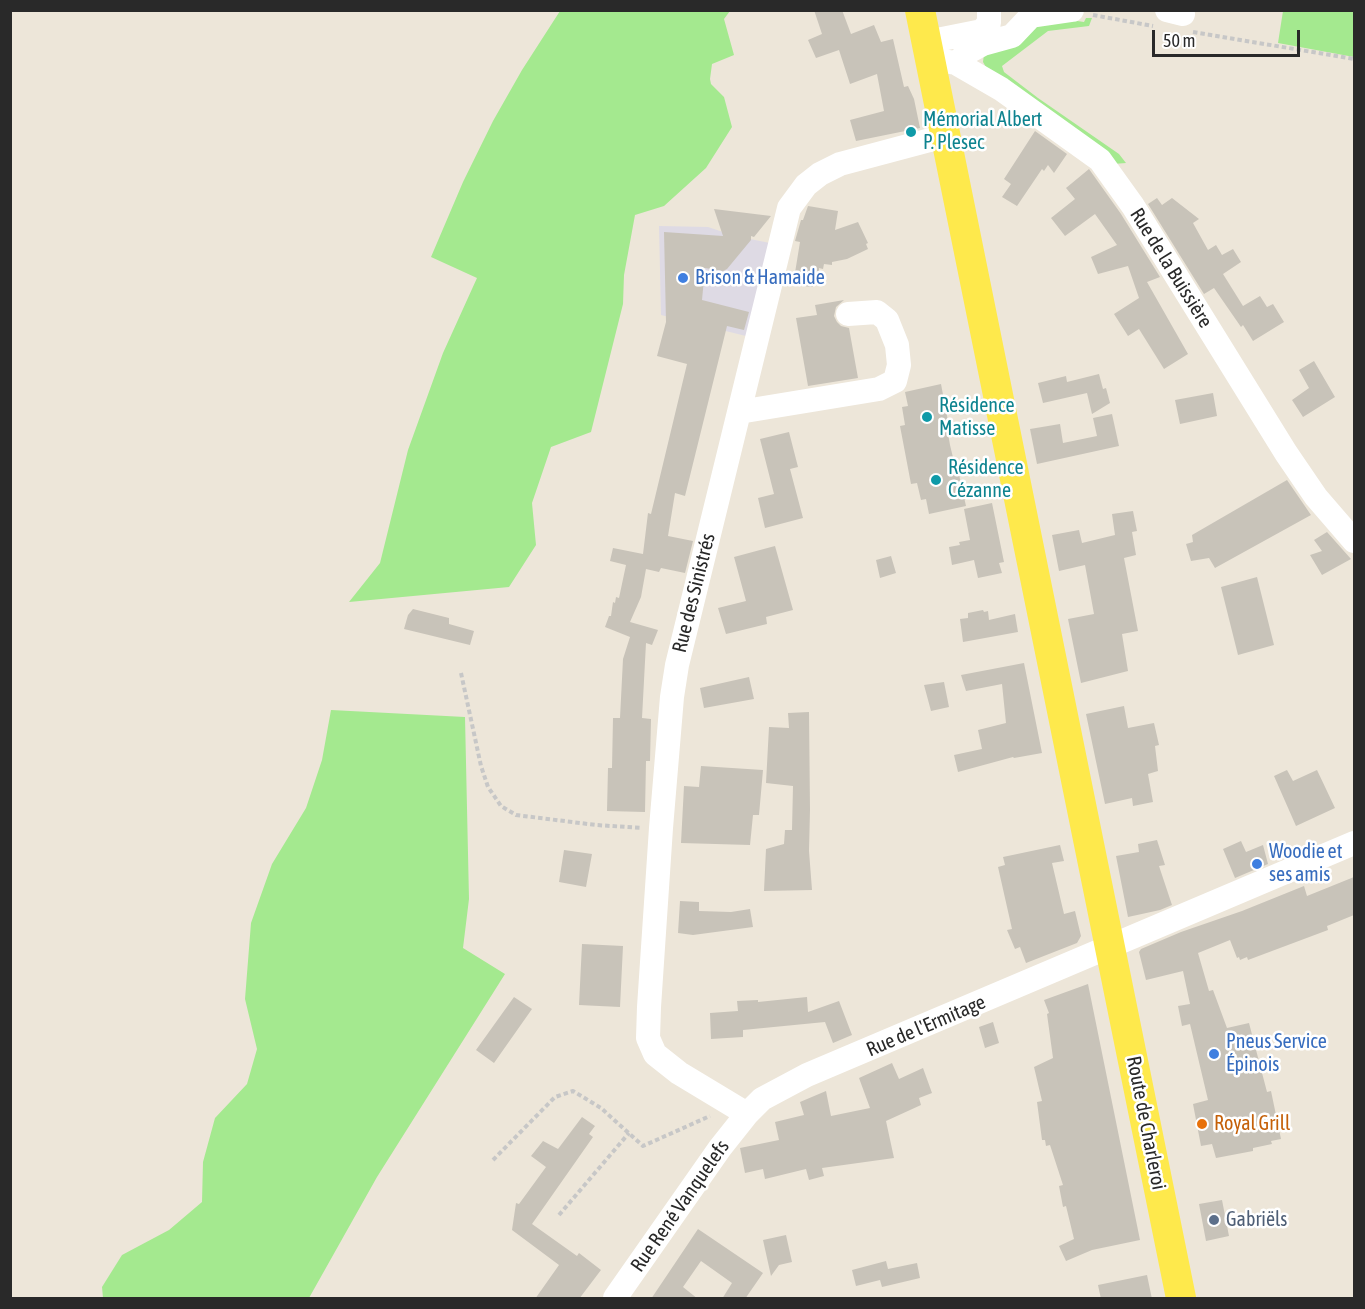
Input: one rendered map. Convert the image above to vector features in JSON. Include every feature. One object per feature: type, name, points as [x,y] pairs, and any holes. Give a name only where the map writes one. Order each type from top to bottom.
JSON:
[{"type":"main road","name":"Route de Charleroi","points":[[920,10],[938,55],[945,136],[1181,1299]]},
{"type":"street","points":[[938,55],[982,31],[989,23],[989,10]]},
{"type":"street","points":[[938,55],[970,51],[983,44],[1012,36],[1032,16],[1070,11]]},
{"type":"street","name":"Rue de la Buissière","points":[[938,55],[1001,89],[1100,160],[1133,206],[1286,453],[1316,496],[1354,541]]},
{"type":"street","name":"Rue des Sinistrés","points":[[747,1114],[679,1073],[655,1054],[648,1038],[661,828],[672,697],[677,665],[789,208],[806,185],[820,174],[840,164],[945,136]]},
{"type":"street","points":[[739,412],[879,390],[895,381],[899,365],[897,345],[887,320],[877,312],[848,315]]},
{"type":"street","name":"Rue de l'Ermitage","points":[[747,1114],[762,1099],[807,1075],[1354,843]]},
{"type":"street","name":"Rue René Vanquelefs","points":[[615,1299],[720,1148],[747,1114]]},
{"type":"path","points":[[1070,11],[1174,20],[1354,58]]},
{"type":"path","points":[[461,673],[481,766],[488,787],[501,806],[516,815],[596,825],[661,828]]},
{"type":"path","points":[[493,1160],[555,1097],[573,1091],[601,1108],[643,1146],[708,1119],[726,1101]]},
{"type":"path","points":[[559,1215],[629,1133]]},
{"type":"shaded area","points":[[659,226],[708,227],[735,236],[770,243],[750,337],[661,315]]},
{"type":"green space","points":[[560,11],[730,11],[724,19],[734,55],[712,64],[710,79],[711,84],[724,97],[732,127],[706,168],[664,206],[635,215],[624,275],[623,304],[591,432],[551,447],[532,503],[536,545],[509,587],[349,602],[380,563],[408,450],[443,353],[477,278],[431,257],[463,182],[493,121]]},
{"type":"green space","points":[[1283,11],[1354,11],[1354,57],[1278,43]]},
{"type":"green space","points":[[1086,18],[1092,18],[1089,26],[1048,31],[1002,66],[1004,72],[1119,154],[1126,163],[1113,164],[987,69],[983,62],[984,54],[1038,24],[1064,19],[1084,22]]},
{"type":"green space","points":[[331,710],[465,717],[469,899],[463,948],[505,974],[377,1177],[309,1298],[103,1298],[102,1287],[122,1255],[169,1230],[202,1202],[203,1162],[215,1118],[247,1084],[257,1049],[245,999],[251,923],[272,864],[306,808],[322,760]]},
{"type":"building","points":[[814,10],[842,10],[851,34],[874,25],[881,42],[893,39],[904,87],[908,86],[914,99],[920,128],[856,141],[850,120],[884,111],[877,74],[850,84],[839,50],[816,58],[808,40],[822,34]]},
{"type":"building","points":[[1035,131],[1067,154],[1054,173],[1048,165],[1044,171],[1042,169],[1017,206],[1002,197],[1011,184],[1004,179]]},
{"type":"building","points":[[1089,169],[1121,214],[1160,277],[1147,282],[1188,354],[1164,369],[1139,329],[1128,336],[1114,314],[1139,298],[1128,266],[1098,274],[1091,257],[1117,245],[1095,214],[1065,236],[1051,218],[1075,199],[1066,188]]},
{"type":"building","points":[[1157,198],[1162,205],[1172,198],[1199,219],[1193,223],[1208,250],[1216,245],[1222,255],[1233,249],[1241,262],[1223,274],[1243,306],[1260,296],[1267,307],[1273,304],[1284,322],[1253,341],[1214,288],[1204,294],[1148,204]]},
{"type":"building","points":[[808,206],[838,211],[835,230],[858,222],[868,243],[866,244],[868,249],[847,259],[832,262],[832,265],[824,264],[823,269],[819,268],[819,274],[815,275],[813,287],[793,285],[800,242],[795,241]]},
{"type":"building","points":[[714,209],[771,216],[754,237],[751,236],[751,240],[727,269],[723,271],[705,268],[702,300],[749,312],[744,330],[727,326],[685,496],[675,493],[668,536],[693,541],[685,573],[661,568],[659,572],[646,569],[641,597],[630,622],[658,630],[652,645],[646,643],[642,718],[651,719],[650,761],[646,761],[645,812],[607,811],[608,768],[612,768],[613,718],[620,718],[623,659],[630,637],[605,627],[611,616],[613,602],[615,603],[616,597],[619,598],[626,565],[610,561],[613,548],[643,554],[648,513],[651,514],[687,364],[657,356],[666,322],[664,232],[723,236]]},
{"type":"building","points":[[844,300],[836,307],[834,316],[841,326],[849,328],[858,378],[808,386],[796,318],[817,315],[815,305]]},
{"type":"building","points":[[1314,361],[1335,397],[1303,417],[1292,400],[1309,388],[1299,370]]},
{"type":"building","points":[[1099,374],[1110,403],[1092,414],[1087,393],[1043,403],[1038,383],[1066,376],[1067,382]]},
{"type":"building","points":[[941,384],[950,445],[966,506],[929,514],[926,499],[921,500],[917,483],[911,484],[900,426],[905,425],[902,407],[908,406],[905,392]]},
{"type":"building","points":[[1213,393],[1217,416],[1180,424],[1175,400]]},
{"type":"building","points":[[1112,414],[1119,446],[1037,464],[1030,429],[1060,424],[1063,443],[1097,436],[1093,418]]},
{"type":"building","points":[[789,432],[798,467],[790,469],[803,518],[765,528],[758,498],[774,494],[760,439]]},
{"type":"building","points":[[1287,480],[1311,515],[1215,568],[1209,558],[1191,561],[1186,544],[1193,542],[1192,535]]},
{"type":"building","points":[[992,503],[1004,562],[999,563],[1002,573],[978,578],[974,560],[952,565],[949,547],[970,540],[964,509]]},
{"type":"building","points":[[1133,511],[1137,531],[1132,532],[1136,555],[1124,558],[1138,631],[1122,634],[1128,671],[1081,683],[1068,619],[1094,614],[1085,565],[1059,571],[1052,535],[1079,530],[1082,543],[1115,535],[1112,514]]},
{"type":"building","points":[[1327,532],[1351,559],[1322,575],[1310,555],[1322,551],[1314,540]]},
{"type":"building","points":[[775,546],[793,610],[766,617],[767,624],[726,634],[718,608],[746,601],[734,557]]},
{"type":"building","points":[[891,556],[896,573],[880,578],[876,560]]},
{"type":"building","points":[[1257,577],[1274,645],[1238,655],[1221,587]]},
{"type":"building","points":[[413,609],[449,618],[449,624],[474,631],[470,645],[404,629],[408,615]]},
{"type":"building","points":[[988,611],[989,620],[1015,614],[1018,632],[963,642],[960,619],[968,618],[968,613]]},
{"type":"building","points":[[1024,663],[1042,753],[1013,757],[958,772],[954,755],[982,749],[978,730],[1006,723],[1002,684],[966,691],[961,675]]},
{"type":"building","points":[[749,677],[754,699],[704,708],[700,688]]},
{"type":"building","points":[[944,682],[949,707],[931,711],[924,685]]},
{"type":"building","points":[[1124,706],[1128,728],[1154,723],[1159,745],[1155,746],[1158,771],[1148,774],[1153,802],[1133,806],[1132,798],[1105,804],[1086,714]]},
{"type":"building","points":[[809,712],[809,851],[812,890],[764,891],[766,849],[784,844],[785,830],[792,830],[793,786],[766,783],[769,727],[789,728],[788,713]]},
{"type":"building","points":[[701,766],[763,770],[759,815],[753,815],[750,845],[681,843],[684,786],[699,787]]},
{"type":"building","points":[[1287,770],[1293,781],[1317,770],[1335,808],[1296,826],[1274,776]]},
{"type":"building","points":[[1157,840],[1165,865],[1159,866],[1172,905],[1128,917],[1116,856],[1139,852],[1138,844]]},
{"type":"building","points":[[1241,841],[1246,852],[1263,845],[1268,864],[1235,878],[1223,849]]},
{"type":"building","points":[[1060,845],[1064,861],[1052,863],[1064,914],[1075,911],[1081,936],[1077,943],[1026,963],[1020,947],[1015,949],[1007,930],[1012,929],[998,867],[1005,865],[1003,857]]},
{"type":"building","points":[[564,850],[592,854],[586,887],[559,882]]},
{"type":"building","points":[[1354,877],[1354,915],[1327,926],[1328,930],[1248,960],[1247,957],[1240,960],[1239,957],[1237,958],[1230,940],[1198,953],[1209,991],[1213,990],[1227,1028],[1249,1023],[1267,1092],[1271,1091],[1281,1139],[1271,1141],[1272,1144],[1253,1148],[1253,1151],[1216,1158],[1212,1144],[1201,1146],[1193,1104],[1208,1100],[1190,1024],[1182,1026],[1178,1006],[1190,1004],[1183,971],[1146,980],[1139,952],[1141,949],[1181,932],[1304,886],[1307,896]]},
{"type":"building","points":[[680,901],[699,902],[699,911],[731,912],[750,909],[753,927],[693,935],[678,933]]},
{"type":"building","points":[[582,944],[623,946],[620,1007],[579,1005]]},
{"type":"building","points":[[1088,984],[1140,1240],[1092,1250],[1066,1261],[1059,1246],[1074,1239],[1066,1206],[1063,1207],[1059,1186],[1063,1185],[1050,1145],[1046,1146],[1045,1140],[1042,1140],[1037,1102],[1042,1101],[1034,1067],[1053,1058],[1047,1014],[1049,1013],[1044,1000]]},
{"type":"building","points":[[514,997],[532,1009],[494,1063],[476,1050]]},
{"type":"building","points":[[807,997],[808,1012],[839,1001],[852,1035],[833,1043],[825,1022],[743,1030],[743,1037],[711,1039],[710,1013],[738,1011],[737,1001],[758,1000],[758,1002]]},
{"type":"building","points":[[993,1022],[999,1043],[985,1048],[979,1027]]},
{"type":"building","points":[[892,1063],[899,1079],[923,1068],[932,1093],[919,1098],[921,1105],[886,1121],[894,1158],[822,1168],[824,1176],[809,1180],[806,1169],[765,1179],[763,1169],[745,1173],[740,1148],[779,1140],[775,1122],[804,1115],[800,1102],[826,1091],[831,1116],[870,1108],[859,1078]]},
{"type":"building","points":[[582,1117],[595,1126],[589,1134],[593,1137],[532,1224],[577,1256],[579,1253],[601,1270],[579,1299],[535,1299],[559,1265],[512,1230],[516,1203],[519,1204],[546,1167],[531,1156],[543,1141],[558,1149]]},
{"type":"building","name":"Gabriëls","points":[[1222,1200],[1229,1236],[1206,1241],[1199,1204]]},
{"type":"building","points":[[698,1229],[763,1273],[745,1299],[722,1299],[732,1283],[701,1261],[683,1287],[698,1299],[651,1299]]},
{"type":"building","points":[[786,1235],[792,1262],[779,1265],[771,1276],[763,1240]]},
{"type":"building","points":[[886,1261],[888,1269],[917,1263],[920,1278],[882,1287],[880,1280],[856,1286],[852,1270]]},
{"type":"building","points":[[1147,1275],[1152,1299],[1101,1299],[1098,1285]]},
{"type":"place","name":"Mémorial Albert P. Plesec","points":[[911,132]]},
{"type":"place","name":"Brison & Hamaide","points":[[683,278]]},
{"type":"place","name":"Résidence Matisse","points":[[927,417]]},
{"type":"place","name":"Résidence Cézanne","points":[[936,480]]},
{"type":"place","name":"Woodie et ses amis","points":[[1257,864]]},
{"type":"place","name":"Pneus Service Épinois","points":[[1214,1054]]},
{"type":"place","name":"Royal Grill","points":[[1202,1124]]},
{"type":"place","name":"Gabriëls","points":[[1214,1220]]}]
